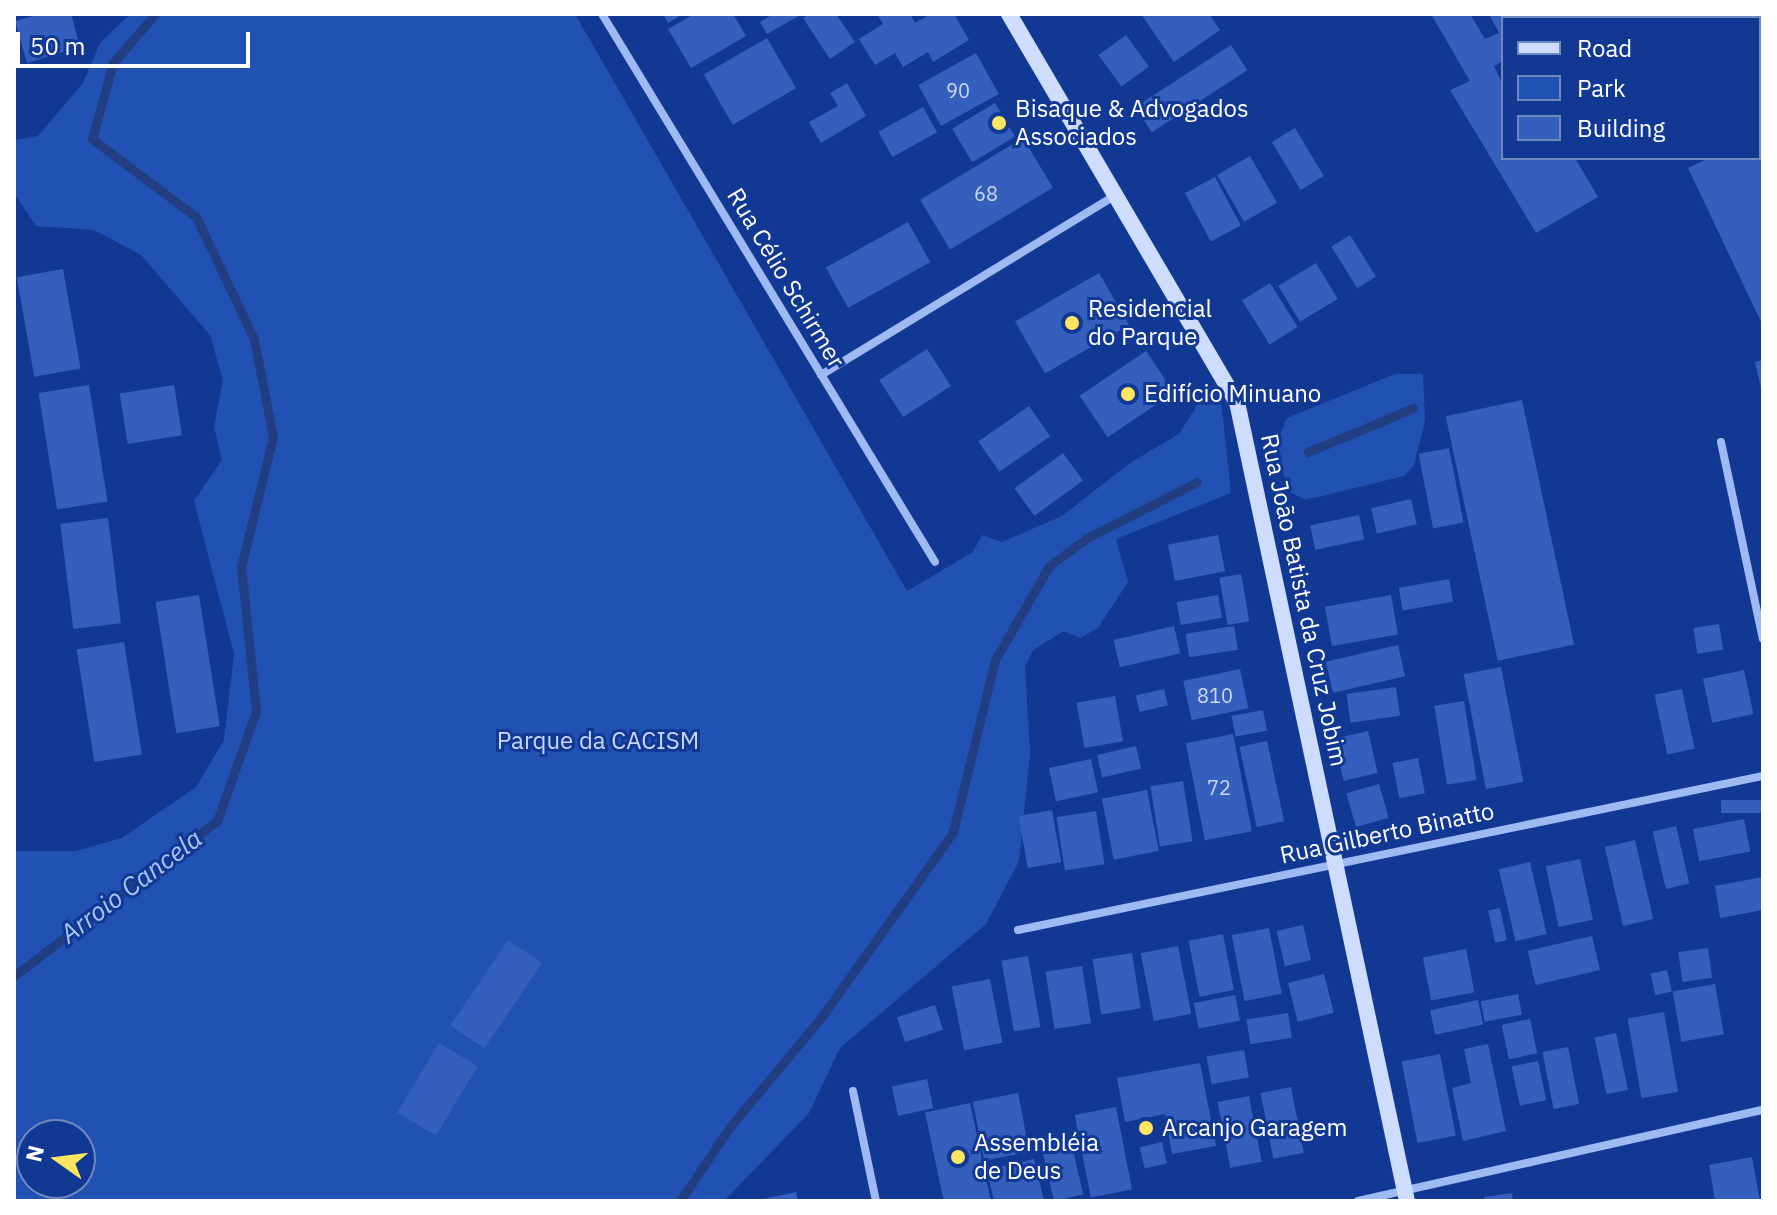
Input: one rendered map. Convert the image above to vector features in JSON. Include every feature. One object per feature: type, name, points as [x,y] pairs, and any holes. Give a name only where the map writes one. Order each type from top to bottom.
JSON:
[{"type":"street","name":"Rua Célio Schirmer","points":[[602,14],[935,562]]},
{"type":"street","name":"Rua João Batista da Cruz Jobim","points":[[1009,14],[1237,402],[1406,1196]]},
{"type":"street","points":[[821,375],[1116,195]]},
{"type":"street","points":[[1721,442],[1763,639]]},
{"type":"street","name":"Rua Gilberto Binatto","points":[[1018,930],[1763,776]]},
{"type":"street","points":[[853,1091],[876,1201]]},
{"type":"street","points":[[1358,1201],[1406,1196],[1763,1110]]},
{"type":"green space","name":"Parque da CACISM","points":[[130,14],[575,14],[907,591],[973,552],[982,535],[1002,542],[1062,516],[1130,463],[1179,434],[1209,386],[1221,401],[1231,493],[1116,539],[1128,582],[1098,628],[1080,638],[1064,631],[1033,650],[1025,667],[1030,754],[1019,861],[986,924],[840,1048],[809,1113],[724,1201],[14,1201],[14,851],[76,851],[122,838],[196,787],[224,740],[234,654],[194,501],[222,460],[214,427],[223,380],[210,335],[141,255],[94,230],[36,226],[14,193],[14,140],[38,136],[83,83],[100,43]]},
{"type":"green space","points":[[1395,374],[1423,374],[1425,420],[1414,465],[1404,476],[1318,497],[1304,499],[1290,492],[1274,448],[1287,418]]},
{"type":"building","points":[[41,14],[71,14],[80,47],[27,63],[15,21]]},
{"type":"building","points":[[663,14],[683,14],[668,23]]},
{"type":"building","points":[[694,14],[733,14],[746,36],[691,68],[668,29]]},
{"type":"building","points":[[773,14],[802,14],[767,34],[760,22]]},
{"type":"building","points":[[809,14],[836,14],[855,42],[830,59],[803,18]]},
{"type":"building","points":[[877,14],[910,14],[915,23],[931,14],[954,14],[969,40],[933,62],[928,52],[903,67],[895,53],[875,65],[859,39],[883,24]]},
{"type":"building","points":[[1141,14],[1209,14],[1220,30],[1174,62]]},
{"type":"building","points":[[1431,14],[1470,14],[1485,39],[1499,33],[1489,14],[1576,14],[1501,16],[1501,62],[1494,66],[1501,81],[1501,160],[1576,160],[1598,197],[1536,233],[1450,90],[1470,81]]},
{"type":"building","points":[[1598,14],[1659,14],[1655,16]]},
{"type":"building","points":[[1126,35],[1149,67],[1121,87],[1098,55]]},
{"type":"building","points":[[767,38],[796,88],[733,125],[704,74]]},
{"type":"building","points":[[1231,45],[1247,70],[1152,132],[1135,107]]},
{"type":"building","points":[[976,53],[999,94],[941,126],[918,85]]},
{"type":"building","points":[[847,83],[866,116],[821,143],[809,122],[838,106],[830,93]]},
{"type":"building","points":[[995,103],[1015,136],[972,162],[952,129]]},
{"type":"building","points":[[923,107],[937,132],[892,157],[878,132]]},
{"type":"building","points":[[1295,128],[1324,176],[1301,190],[1272,142]]},
{"type":"building","points":[[1023,138],[1053,188],[950,250],[920,200]]},
{"type":"building","points":[[1250,156],[1277,203],[1244,222],[1217,175]]},
{"type":"building","points":[[1761,158],[1763,326],[1688,168],[1705,160]]},
{"type":"building","points":[[1215,177],[1241,226],[1211,242],[1185,193]]},
{"type":"building","points":[[908,222],[930,262],[848,308],[826,268]]},
{"type":"building","points":[[1350,235],[1376,277],[1357,288],[1331,247]]},
{"type":"building","points":[[1316,263],[1338,299],[1300,322],[1278,286]]},
{"type":"building","points":[[63,269],[81,368],[34,377],[17,277]]},
{"type":"building","name":"Residencial do Parque","points":[[1099,273],[1129,325],[1045,373],[1015,322]]},
{"type":"building","points":[[1270,283],[1298,327],[1270,345],[1242,300]]},
{"type":"building","points":[[927,349],[951,386],[903,417],[879,380]]},
{"type":"building","name":"Edifício Minuano","points":[[1146,351],[1174,392],[1108,437],[1080,396]]},
{"type":"building","points":[[1763,360],[1763,392],[1762,392],[1755,362]]},
{"type":"building","points":[[89,385],[107,502],[57,510],[39,393]]},
{"type":"building","points":[[174,385],[182,435],[128,444],[120,394]]},
{"type":"building","points":[[1522,400],[1574,645],[1498,661],[1446,416]]},
{"type":"building","points":[[1029,406],[1050,436],[999,472],[978,442]]},
{"type":"building","points":[[1449,448],[1464,523],[1433,529],[1419,454]]},
{"type":"building","points":[[1063,453],[1083,481],[1034,516],[1014,488]]},
{"type":"building","points":[[1411,499],[1417,524],[1377,534],[1371,508]]},
{"type":"building","points":[[1359,515],[1364,539],[1315,550],[1310,525]]},
{"type":"building","points":[[108,518],[121,623],[73,629],[60,524]]},
{"type":"building","points":[[1218,535],[1225,571],[1175,581],[1168,545]]},
{"type":"building","points":[[1241,574],[1249,621],[1228,625],[1219,578]]},
{"type":"building","points":[[1449,579],[1453,602],[1403,611],[1399,588]]},
{"type":"building","points":[[199,595],[220,726],[176,733],[156,602]]},
{"type":"building","points":[[1218,595],[1222,618],[1181,625],[1177,602]]},
{"type":"building","points":[[1391,595],[1398,634],[1332,646],[1325,607]]},
{"type":"building","points":[[1719,624],[1723,650],[1697,654],[1693,628]]},
{"type":"building","points":[[1174,626],[1180,653],[1120,667],[1114,640]]},
{"type":"building","points":[[1234,626],[1238,650],[1189,657],[1186,634]]},
{"type":"building","points":[[124,642],[142,755],[94,762],[77,650]]},
{"type":"building","points":[[1398,645],[1405,676],[1333,693],[1326,662]]},
{"type":"building","points":[[1501,667],[1523,782],[1486,789],[1464,674]]},
{"type":"building","points":[[1240,669],[1248,708],[1192,720],[1183,681]]},
{"type":"building","points":[[1744,670],[1753,714],[1712,723],[1703,679]]},
{"type":"building","points":[[1396,687],[1400,716],[1351,723],[1346,694]]},
{"type":"building","points":[[1164,689],[1168,706],[1140,712],[1136,696]]},
{"type":"building","points":[[1682,689],[1695,749],[1667,754],[1655,695]]},
{"type":"building","points":[[1115,696],[1123,741],[1085,748],[1077,703]]},
{"type":"building","points":[[1464,701],[1477,780],[1447,785],[1434,706]]},
{"type":"building","points":[[1263,710],[1267,731],[1236,737],[1232,716]]},
{"type":"building","points":[[1368,731],[1378,773],[1344,781],[1334,739]]},
{"type":"building","points":[[1233,734],[1252,831],[1205,840],[1186,743]]},
{"type":"building","points":[[1267,741],[1284,821],[1257,827],[1240,747]]},
{"type":"building","points":[[1136,746],[1141,768],[1102,777],[1097,755]]},
{"type":"building","points":[[1418,758],[1425,793],[1399,798],[1392,763]]},
{"type":"building","points":[[1091,759],[1098,792],[1056,801],[1049,768]]},
{"type":"building","points":[[1183,781],[1193,841],[1160,846],[1150,786]]},
{"type":"building","points":[[1379,784],[1389,818],[1356,827],[1346,793]]},
{"type":"building","points":[[1147,790],[1159,851],[1114,860],[1102,799]]},
{"type":"building","points":[[1721,800],[1763,800],[1763,813],[1721,813]]},
{"type":"building","points":[[1052,810],[1061,862],[1028,868],[1019,816]]},
{"type":"building","points":[[1096,811],[1104,864],[1065,871],[1056,817]]},
{"type":"building","points":[[1744,819],[1750,851],[1699,861],[1693,829]]},
{"type":"building","points":[[1676,826],[1689,883],[1666,889],[1653,831]]},
{"type":"building","points":[[1635,840],[1653,919],[1623,926],[1605,847]]},
{"type":"building","points":[[1580,859],[1593,920],[1559,927],[1546,866]]},
{"type":"building","points":[[1530,862],[1547,934],[1515,941],[1499,869]]},
{"type":"building","points":[[1763,877],[1763,910],[1720,918],[1715,886]]},
{"type":"building","points":[[1500,908],[1507,940],[1495,943],[1488,910]]},
{"type":"building","points":[[1303,925],[1311,960],[1285,966],[1277,931]]},
{"type":"building","points":[[1269,928],[1282,994],[1244,1001],[1232,935]]},
{"type":"building","points":[[1223,934],[1234,990],[1200,997],[1189,941]]},
{"type":"building","points":[[1592,936],[1600,970],[1536,985],[1528,951]]},
{"type":"building","points":[[508,940],[542,963],[484,1048],[450,1025]]},
{"type":"building","points":[[1178,946],[1191,1014],[1154,1021],[1141,953]]},
{"type":"building","points":[[1708,948],[1712,978],[1682,982],[1678,952]]},
{"type":"building","points":[[1466,949],[1474,992],[1431,1001],[1423,957]]},
{"type":"building","points":[[1132,953],[1141,1008],[1101,1015],[1092,959]]},
{"type":"building","points":[[1028,956],[1041,1027],[1014,1032],[1001,961]]},
{"type":"building","points":[[1082,966],[1091,1023],[1055,1029],[1045,972]]},
{"type":"building","points":[[1667,970],[1672,991],[1655,995],[1650,974]]},
{"type":"building","points":[[1324,974],[1334,1013],[1298,1022],[1288,983]]},
{"type":"building","points":[[990,979],[1002,1043],[964,1050],[952,986]]},
{"type":"building","points":[[1715,984],[1724,1034],[1682,1042],[1673,991]]},
{"type":"building","points":[[1518,994],[1522,1015],[1485,1022],[1481,1001]]},
{"type":"building","points":[[1235,995],[1240,1021],[1199,1029],[1194,1003]]},
{"type":"building","points":[[1478,1000],[1483,1024],[1435,1035],[1430,1010]]},
{"type":"building","points":[[935,1005],[943,1030],[905,1042],[897,1017]]},
{"type":"building","points":[[1664,1012],[1678,1092],[1642,1098],[1628,1018]]},
{"type":"building","points":[[1288,1013],[1292,1038],[1250,1044],[1247,1020]]},
{"type":"building","points":[[1530,1019],[1537,1053],[1509,1059],[1502,1025]]},
{"type":"building","points":[[1616,1033],[1628,1090],[1607,1094],[1594,1038]]},
{"type":"building","points":[[439,1043],[478,1066],[436,1136],[397,1112]]},
{"type":"building","points":[[1488,1044],[1506,1131],[1463,1141],[1452,1088],[1471,1083],[1464,1049]]},
{"type":"building","points":[[1568,1047],[1579,1104],[1554,1109],[1542,1052]]},
{"type":"building","points":[[1244,1050],[1249,1078],[1211,1084],[1207,1057]]},
{"type":"building","points":[[1440,1054],[1456,1135],[1418,1143],[1402,1061]]},
{"type":"building","points":[[1538,1061],[1546,1100],[1520,1106],[1512,1067]]},
{"type":"building","points":[[1200,1063],[1216,1146],[1172,1154],[1165,1114],[1125,1122],[1117,1078]]},
{"type":"building","points":[[927,1079],[933,1108],[898,1116],[892,1086]]},
{"type":"building","points":[[1291,1087],[1304,1153],[1273,1159],[1261,1093]]},
{"type":"building","points":[[1018,1093],[1029,1152],[984,1161],[973,1102]]},
{"type":"building","points":[[1249,1096],[1262,1162],[1230,1168],[1218,1102]]},
{"type":"building","name":"Assembléia de Deus","points":[[970,1103],[991,1201],[944,1201],[925,1113]]},
{"type":"building","points":[[1116,1107],[1132,1189],[1091,1197],[1075,1115]]},
{"type":"building","points":[[1070,1137],[1083,1194],[1054,1201],[1041,1144]]},
{"type":"building","points":[[1162,1142],[1167,1163],[1145,1169],[1140,1147]]},
{"type":"building","points":[[1752,1157],[1760,1201],[1715,1201],[1709,1165]]},
{"type":"building","points":[[1034,1159],[1044,1201],[994,1201],[987,1170]]},
{"type":"building","points":[[796,1192],[798,1201],[758,1201],[758,1200]]},
{"type":"building","points":[[1512,1193],[1513,1201],[1485,1201],[1484,1197]]},
{"type":"waterway","name":"Arroio Cancela","points":[[14,976],[217,821],[256,711],[241,567],[273,437],[254,339],[196,217],[92,139],[113,63],[155,14]]},
{"type":"waterway","points":[[1308,452],[1413,408]]},
{"type":"waterway","points":[[680,1201],[729,1128],[823,1015],[953,832],[995,660],[1049,566],[1087,538],[1197,482]]},
{"type":"place","name":"Bisaque & Advogados Associados","points":[[999,123]]},
{"type":"place","name":"Residencial do Parque","points":[[1072,323]]},
{"type":"place","name":"Edifício Minuano","points":[[1128,394]]},
{"type":"place","name":"Arcanjo Garagem","points":[[1146,1128]]},
{"type":"place","name":"Assembléia de Deus","points":[[958,1157]]}]
